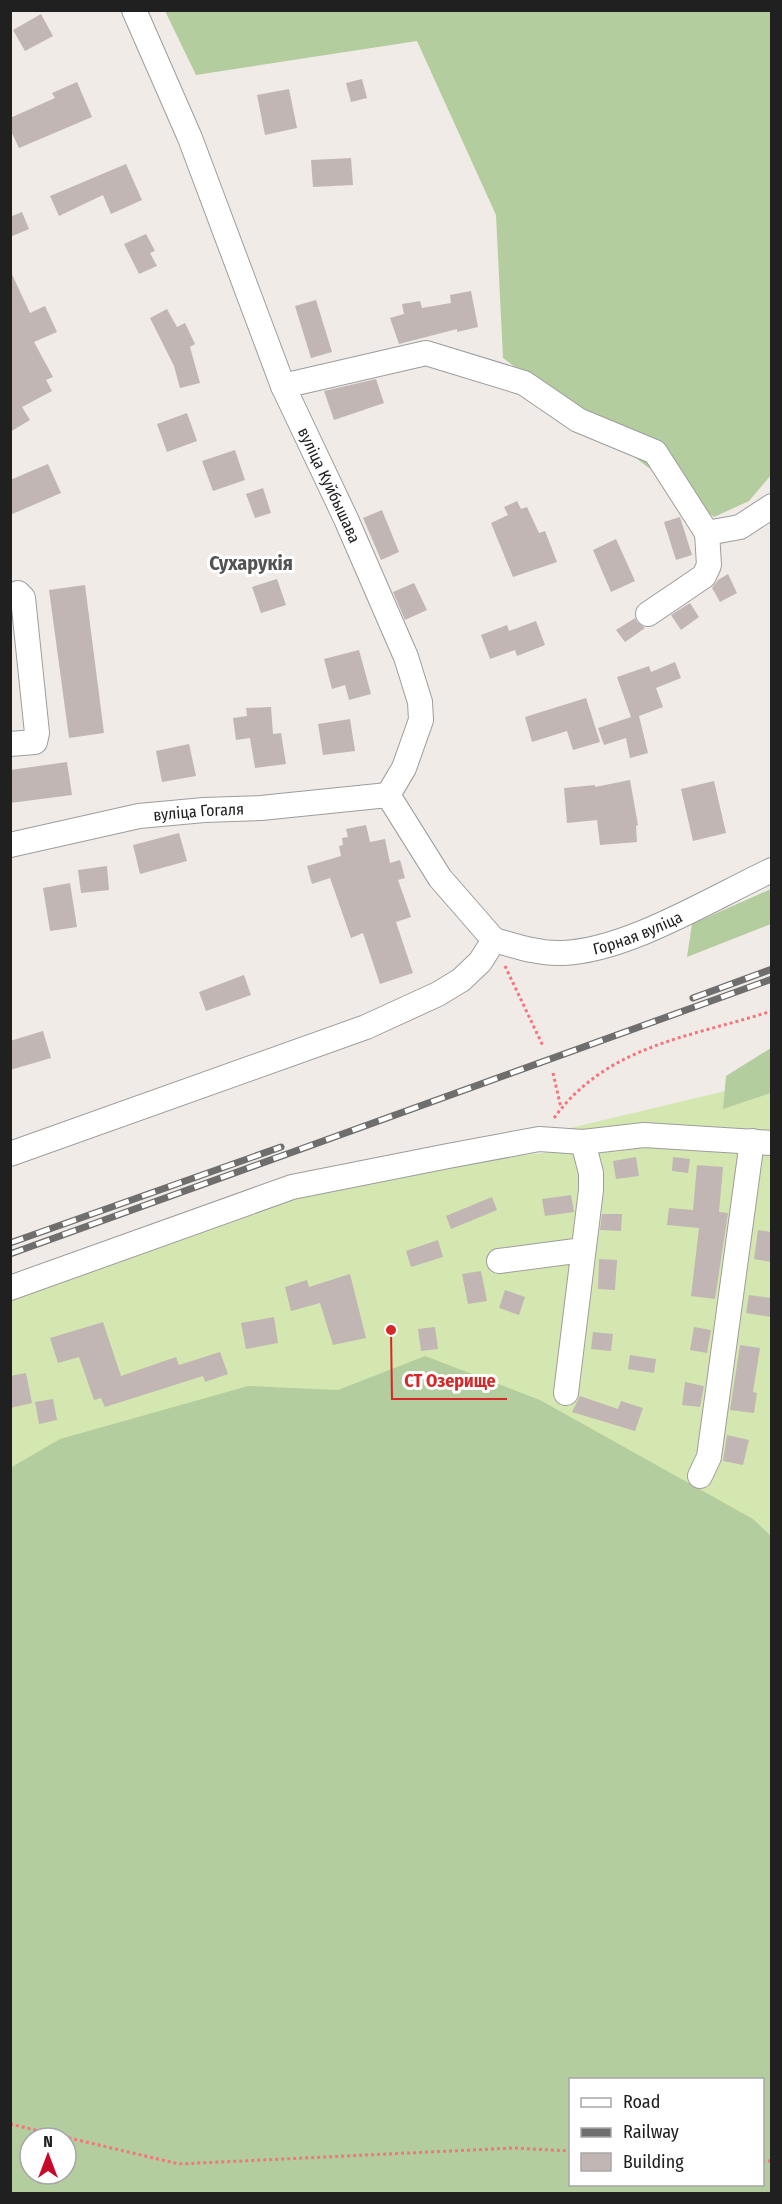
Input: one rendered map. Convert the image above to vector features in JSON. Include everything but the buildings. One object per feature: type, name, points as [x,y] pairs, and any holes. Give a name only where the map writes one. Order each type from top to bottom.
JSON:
[{"type":"street","name":"вуліца Куйбышава","points":[[134,10],[190,138],[283,386],[355,540],[406,657],[420,702],[421,720],[408,758],[388,795]]},
{"type":"street","points":[[283,386],[426,353],[524,383],[578,420],[655,452],[707,533],[709,565],[704,576],[648,615]]},
{"type":"street","points":[[707,533],[740,527],[771,506]]},
{"type":"street","points":[[10,744],[34,742],[37,733],[23,598],[18,593]]},
{"type":"street","points":[[10,1154],[366,1027],[438,994],[461,980],[480,962],[494,940],[440,878],[388,795]]},
{"type":"street","name":"вуліца Гогаля","points":[[10,844],[140,816],[261,808],[388,795]]},
{"type":"street","name":"Горная вуліца","points":[[494,940],[532,951],[561,954],[624,941],[771,870]]},
{"type":"street","points":[[10,1288],[292,1187],[539,1139],[575,1141],[644,1134],[762,1142],[709,1457],[700,1476]]},
{"type":"street","points":[[566,1393],[591,1173],[575,1141]]},
{"type":"street","points":[[499,1261],[583,1250]]},
{"type":"path","points":[[494,940],[543,1046]]},
{"type":"path","points":[[539,1139],[561,1108],[588,1079],[621,1059],[673,1040],[771,1011]]},
{"type":"path","points":[[553,1073],[561,1108]]},
{"type":"path","points":[[10,2124],[179,2164],[513,2148],[569,2151]]},
{"type":"green space","points":[[165,11],[771,11],[771,475],[749,501],[714,517],[503,358],[496,215],[417,41],[196,75]]},
{"type":"green space","points":[[771,889],[771,924],[687,957],[692,924]]},
{"type":"green space","points":[[771,1048],[771,1093],[723,1109],[726,1076]]},
{"type":"green space","points":[[771,1080],[771,1549],[336,1399],[11,1480],[10,1297],[293,1197],[451,1163],[553,1152],[566,1129]]},
{"type":"green space","points":[[425,1356],[540,1400],[753,1519],[771,1536],[771,2193],[11,2193],[10,1468],[60,1439],[248,1386],[338,1390]]},
{"type":"railway","points":[[693,998],[772,969]]},
{"type":"railway","points":[[10,1254],[772,979]]},
{"type":"railway","points":[[10,1243],[281,1147]]},
{"type":"place","name":"СТ Озерище","points":[[391,1330]]},
{"type":"district","name":"Сухарукія","points":[[251,563]]}]
